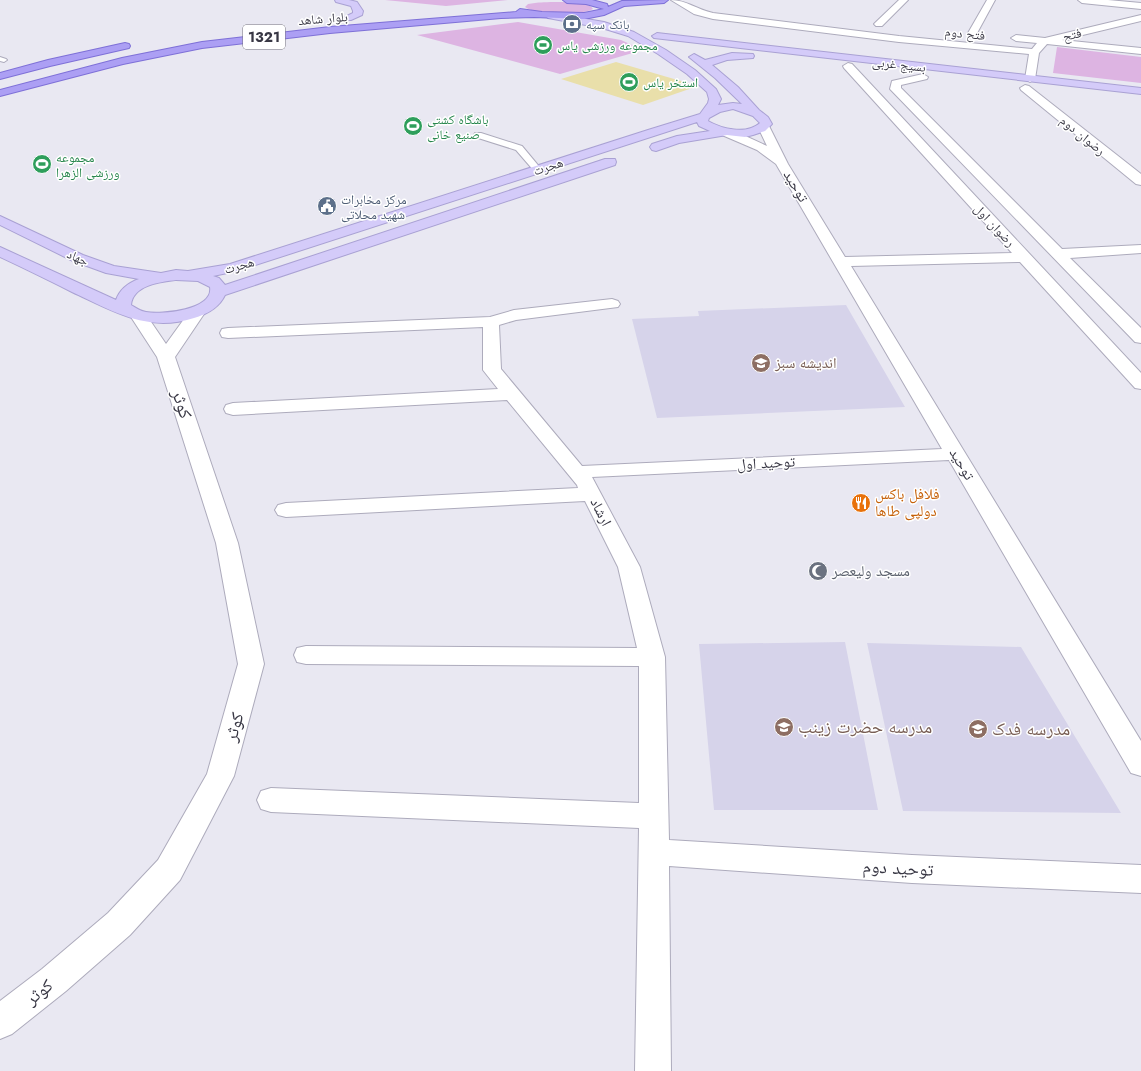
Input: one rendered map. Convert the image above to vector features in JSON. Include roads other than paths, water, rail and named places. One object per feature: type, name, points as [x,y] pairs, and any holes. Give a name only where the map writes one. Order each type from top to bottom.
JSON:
[{"type":"main road","name":"بلوار شاهد","points":[[339,0],[354,4],[358,11],[357,15],[344,18],[363,16]]},
{"type":"main road","points":[[567,0],[605,6],[606,11],[683,50],[705,64],[730,85],[755,112],[765,120],[766,124],[764,127],[748,132],[726,132],[677,140],[646,150]]},
{"type":"main road","points":[[551,16],[584,16],[606,11],[622,4],[664,0]]},
{"type":"main road","points":[[512,5],[511,7],[514,10],[604,25],[631,34],[662,52],[692,72],[712,91],[715,99],[714,103],[702,119],[703,123],[708,127],[726,132]]},
{"type":"main road","points":[[465,8],[481,7]]},
{"type":"main road","name":"بلوار شاهد","points":[[0,93],[122,61],[202,45],[316,31],[501,15],[534,14]]},
{"type":"main road","name":"بسیج غربی","points":[[657,36],[1027,83],[1141,101]]},
{"type":"main road","points":[[0,76],[56,61],[135,44]]},
{"type":"main road","name":"بسیج غربی","points":[[705,64],[716,60],[746,56],[848,66],[924,77],[1141,91]]},
{"type":"main road","name":"هجرت","points":[[190,275],[232,268],[704,116],[714,110],[733,106],[746,108],[755,112]]},
{"type":"main road","name":"هجرت","points":[[218,292],[624,158]]},
{"type":"main road","name":"جهاد","points":[[0,220],[78,258],[105,267],[137,274],[161,277]]},
{"type":"main road","name":"جهاد","points":[[0,251],[134,315]]},
{"type":"main road","points":[[190,275],[202,277],[212,280],[217,286],[218,292],[216,299],[198,311],[168,318],[153,319],[134,315],[124,307],[123,301],[127,294],[136,287],[161,277],[190,275]]},
{"type":"street","points":[[675,0],[697,12],[713,16],[958,45],[1034,52],[1027,83]]},
{"type":"street","points":[[895,26],[876,24],[904,0]]},
{"type":"street","points":[[973,33],[991,0]]},
{"type":"street","points":[[1082,0],[1115,2],[1141,6]]},
{"type":"street","name":"فتح","points":[[1034,52],[1045,41],[1141,18]]},
{"type":"street","points":[[1009,37],[1141,51]]},
{"type":"street","points":[[958,45],[1006,44],[1045,41]]},
{"type":"street","name":"رضوان اول","points":[[848,66],[1141,384]]},
{"type":"street","name":"رضوان اول","points":[[924,77],[896,83],[895,89],[1141,338]]},
{"type":"street","name":"رضوان دوم","points":[[1027,83],[1141,181]]},
{"type":"street","points":[[764,127],[782,164]]},
{"type":"street","points":[[726,132],[761,147],[782,164]]},
{"type":"street","name":"توحید","points":[[782,164],[842,262],[1141,765]]},
{"type":"street","points":[[1058,254],[1141,249]]},
{"type":"street","points":[[842,262],[1024,257]]},
{"type":"street","points":[[228,333],[491,322],[514,315],[612,304]]},
{"type":"street","points":[[166,357],[198,311]]},
{"type":"street","name":"کوثر","points":[[0,1022],[54,980],[119,924],[169,870],[220,776],[252,664],[227,543],[166,357],[134,315]]},
{"type":"street","name":"ارشاد","points":[[491,322],[492,370],[586,483],[629,567],[652,657],[654,816],[653,1071]]},
{"type":"street","points":[[233,409],[513,394]]},
{"type":"street","name":"توحید اول","points":[[577,472],[956,454]]},
{"type":"street","points":[[286,510],[592,494]]},
{"type":"street","points":[[306,655],[652,657]]},
{"type":"street","points":[[271,800],[654,816]]},
{"type":"street","name":"توحید دوم","points":[[654,852],[912,869],[1141,879]]},
{"type":"lane","points":[[478,134],[519,148],[523,151],[532,166],[538,170]]},
{"type":"place","name":"بانک سپه","points":[[572,24]]},
{"type":"place","name":"مجموعه ورزشی یاس","points":[[543,45]]},
{"type":"place","name":"استخر یاس","points":[[629,82]]},
{"type":"place","name":"باشگاه کشتی صنیع خانی","points":[[413,126]]},
{"type":"place","name":"مجموعه ورزشی الزهرا","points":[[42,164]]},
{"type":"place","name":"مرکز مخابرات شهید محلاتی","points":[[327,206]]},
{"type":"place","name":"اندیشه سبز","points":[[761,363]]},
{"type":"place","name":"فلافل باکس دولپی طاها","points":[[861,503]]},
{"type":"place","name":"مسجد ولیعصر","points":[[818,571]]},
{"type":"place","name":"مدرسه حضرت زینب","points":[[784,727]]},
{"type":"place","name":"مدرسه فدک","points":[[978,729]]}]
